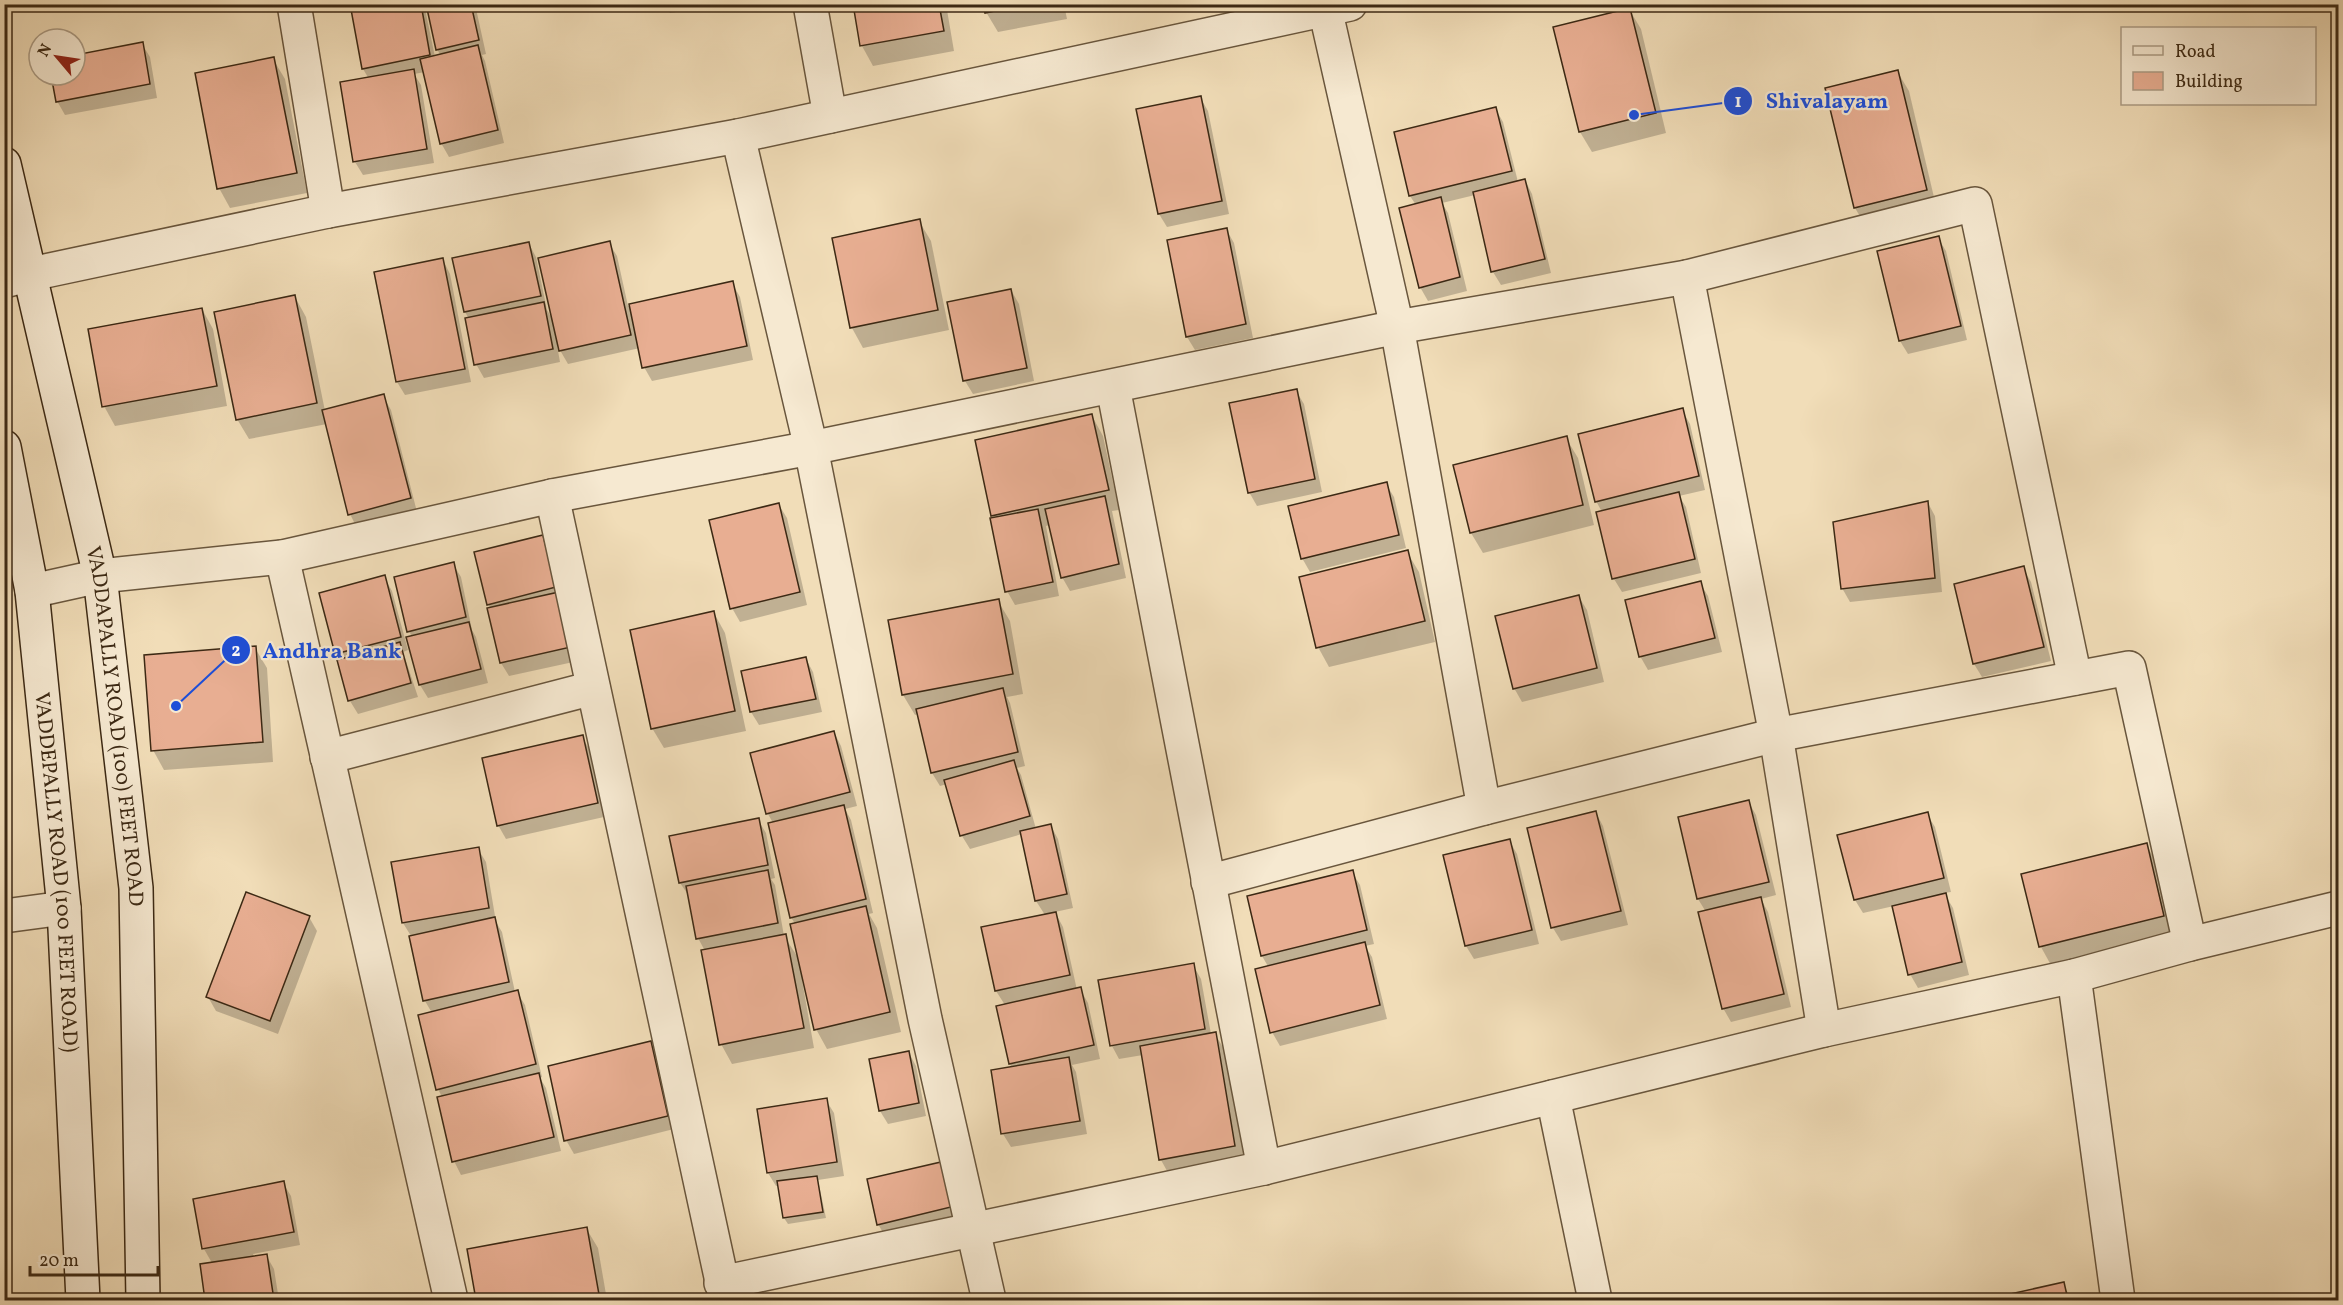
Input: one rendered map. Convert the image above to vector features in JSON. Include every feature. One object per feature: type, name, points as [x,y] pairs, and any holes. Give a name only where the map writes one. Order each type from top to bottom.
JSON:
[{"type":"street","points":[[294,4],[328,212]]},
{"type":"street","points":[[810,4],[830,116]]},
{"type":"street","points":[[18,278],[328,212],[738,136],[1333,6],[1397,327],[1484,808]]},
{"type":"street","points":[[738,136],[811,448],[924,1019],[989,1300]]},
{"type":"street","name":"VADDAPALLY ROAD (100) FEET ROAD","points":[[4,164],[18,278],[100,576],[136,888],[143,1300]]},
{"type":"street","points":[[32,591],[100,576],[282,557],[552,496],[811,448],[1397,327],[1687,277],[1976,204],[2075,678]]},
{"type":"street","points":[[1687,277],[1776,735],[1824,1030]]},
{"type":"street","points":[[1113,387],[1264,1167]]},
{"type":"street","name":"VADDEPALLY ROAD (100 FEET ROAD)","points":[[4,447],[32,591],[64,908],[83,1300]]},
{"type":"street","points":[[552,496],[724,1292],[972,1230],[1264,1167],[1824,1030],[2074,976],[2190,944],[2338,908]]},
{"type":"street","points":[[282,557],[451,1300]]},
{"type":"street","points":[[1208,882],[1484,808],[1776,735],[2129,668],[2190,944]]},
{"type":"street","points":[[327,757],[593,688]]},
{"type":"street","points":[[4,916],[64,908]]},
{"type":"street","points":[[2074,976],[2118,1300]]},
{"type":"street","points":[[1553,1097],[1595,1300]]},
{"type":"building","points":[[350,4],[421,4],[430,55],[362,69]]},
{"type":"building","points":[[426,4],[471,4],[479,40],[436,50]]},
{"type":"building","points":[[853,4],[939,4],[944,31],[860,46]]},
{"type":"building","points":[[983,4],[1028,4],[985,13]]},
{"type":"building","points":[[1630,8],[1656,113],[1579,132],[1553,27]]},
{"type":"building","points":[[143,42],[150,84],[56,102],[53,87],[87,87],[87,53]]},
{"type":"building","points":[[478,45],[498,130],[440,144],[420,59]]},
{"type":"building","points":[[274,57],[297,173],[217,189],[195,73]]},
{"type":"building","points":[[414,69],[427,149],[353,162],[340,82]]},
{"type":"building","points":[[1898,70],[1927,190],[1854,208],[1825,88]]},
{"type":"building","points":[[1201,96],[1222,201],[1158,214],[1136,109]]},
{"type":"building","points":[[1496,107],[1512,171],[1409,196],[1394,132]]},
{"type":"building","points":[[1525,179],[1545,259],[1491,272],[1473,192]]},
{"type":"building","points":[[1441,197],[1460,277],[1419,288],[1399,208]]},
{"type":"building","points":[[920,219],[938,310],[850,328],[832,238]]},
{"type":"building","points":[[1227,228],[1246,324],[1186,337],[1167,240]]},
{"type":"building","points":[[1939,236],[1961,326],[1899,341],[1877,251]]},
{"type":"building","points":[[610,241],[631,335],[559,351],[538,258]]},
{"type":"building","points":[[529,242],[541,296],[464,312],[452,258]]},
{"type":"building","points":[[443,258],[465,369],[396,382],[374,272]]},
{"type":"building","points":[[733,281],[747,346],[642,368],[629,304]]},
{"type":"building","points":[[1011,289],[1027,368],[963,381],[947,302]]},
{"type":"building","points":[[295,295],[317,403],[236,420],[214,312]]},
{"type":"building","points":[[544,302],[553,349],[474,365],[465,318]]},
{"type":"building","points":[[202,308],[217,386],[102,407],[88,329]]},
{"type":"building","points":[[1297,389],[1315,479],[1248,493],[1229,403]]},
{"type":"building","points":[[384,394],[411,498],[348,515],[322,410]]},
{"type":"building","points":[[1683,408],[1699,476],[1595,502],[1578,434]]},
{"type":"building","points":[[1092,414],[1109,490],[991,516],[975,440]]},
{"type":"building","points":[[1567,436],[1583,505],[1470,533],[1453,465]]},
{"type":"building","points":[[1387,482],[1399,535],[1301,559],[1288,506]]},
{"type":"building","points":[[1679,492],[1695,559],[1612,579],[1596,512]]},
{"type":"building","points":[[1105,496],[1119,564],[1061,578],[1045,509]]},
{"type":"building","points":[[1928,501],[1935,578],[1841,589],[1833,522]]},
{"type":"building","points":[[779,503],[800,592],[730,609],[709,520]]},
{"type":"building","points":[[1038,509],[1053,582],[1005,592],[990,518]]},
{"type":"building","points":[[543,535],[556,587],[487,605],[474,552]]},
{"type":"building","points":[[1408,550],[1425,621],[1316,648],[1299,577]]},
{"type":"building","points":[[454,562],[466,617],[407,632],[394,577]]},
{"type":"building","points":[[2024,566],[2044,647],[1973,664],[1954,584]]},
{"type":"building","points":[[385,575],[401,637],[335,654],[319,593]]},
{"type":"building","points":[[1701,581],[1715,638],[1639,657],[1625,600]]},
{"type":"building","points":[[559,592],[571,647],[500,663],[487,608]]},
{"type":"building","points":[[1579,595],[1597,668],[1513,689],[1495,616]]},
{"type":"building","points":[[999,599],[1013,674],[902,695],[888,620]]},
{"type":"building","points":[[714,611],[735,711],[651,729],[630,630]]},
{"type":"building","points":[[469,622],[481,669],[419,685],[406,637]]},
{"type":"building","points":[[400,642],[411,683],[348,701],[337,660]]},
{"type":"building","points":[[256,646],[263,742],[151,751],[144,655]]},
{"type":"building","points":[[806,657],[816,699],[750,712],[741,671]]},
{"type":"building","points":[[1003,688],[1018,752],[931,773],[916,709]]},
{"type":"building","points":[[834,731],[850,792],[766,814],[750,753]]},
{"type":"building","points":[[583,735],[598,803],[497,826],[482,758]]},
{"type":"building","points":[[1014,760],[1030,816],[960,836],[944,780]]},
{"type":"building","points":[[1749,800],[1769,882],[1697,899],[1678,817]]},
{"type":"building","points":[[844,805],[866,899],[790,918],[768,823]]},
{"type":"building","points":[[1596,811],[1621,911],[1551,928],[1527,828]]},
{"type":"building","points":[[1928,812],[1944,878],[1854,900],[1837,835]]},
{"type":"building","points":[[759,818],[768,865],[679,883],[669,836]]},
{"type":"building","points":[[1051,824],[1067,894],[1035,901],[1020,831]]},
{"type":"building","points":[[1510,839],[1532,930],[1465,946],[1443,855]]},
{"type":"building","points":[[2147,843],[2164,916],[2039,947],[2021,874]]},
{"type":"building","points":[[479,847],[489,908],[402,923],[391,862]]},
{"type":"building","points":[[768,870],[778,923],[696,939],[686,886]]},
{"type":"building","points":[[1353,870],[1367,930],[1261,956],[1247,896]]},
{"type":"building","points":[[246,892],[310,916],[270,1021],[206,997]]},
{"type":"building","points":[[1946,893],[1962,962],[1908,975],[1892,906]]},
{"type":"building","points":[[1761,897],[1784,994],[1722,1009],[1698,912]]},
{"type":"building","points":[[866,906],[890,1012],[814,1030],[790,924]]},
{"type":"building","points":[[1056,912],[1070,975],[995,991],[981,927]]},
{"type":"building","points":[[495,917],[509,982],[423,1001],[409,936]]},
{"type":"building","points":[[786,934],[804,1028],[719,1045],[701,950]]},
{"type":"building","points":[[1365,942],[1380,1005],[1270,1033],[1255,969]]},
{"type":"building","points":[[1194,963],[1205,1029],[1110,1046],[1098,980]]},
{"type":"building","points":[[1081,987],[1094,1045],[1009,1064],[996,1006]]},
{"type":"building","points":[[518,990],[536,1064],[436,1090],[418,1015]]},
{"type":"building","points":[[1216,1032],[1235,1146],[1159,1160],[1140,1046]]},
{"type":"building","points":[[651,1041],[668,1116],[564,1141],[548,1066]]},
{"type":"building","points":[[909,1051],[919,1103],[879,1111],[869,1059]]},
{"type":"building","points":[[1069,1057],[1080,1121],[1001,1134],[991,1070]]},
{"type":"building","points":[[539,1073],[554,1137],[452,1162],[437,1097]]},
{"type":"building","points":[[827,1098],[837,1162],[767,1173],[757,1109]]},
{"type":"building","points":[[941,1162],[951,1207],[877,1225],[867,1179]]},
{"type":"building","points":[[817,1176],[823,1212],[783,1218],[777,1181]]},
{"type":"building","points":[[284,1181],[294,1232],[202,1249],[193,1199]]},
{"type":"building","points":[[587,1227],[600,1300],[476,1300],[467,1249]]},
{"type":"building","points":[[267,1254],[274,1300],[205,1300],[200,1264]]},
{"type":"building","points":[[2064,1282],[2068,1300],[1983,1300]]},
{"type":"place","name":"Shivalayam","points":[[1634,115]]},
{"type":"place","name":"Andhra Bank","points":[[176,706]]}]
